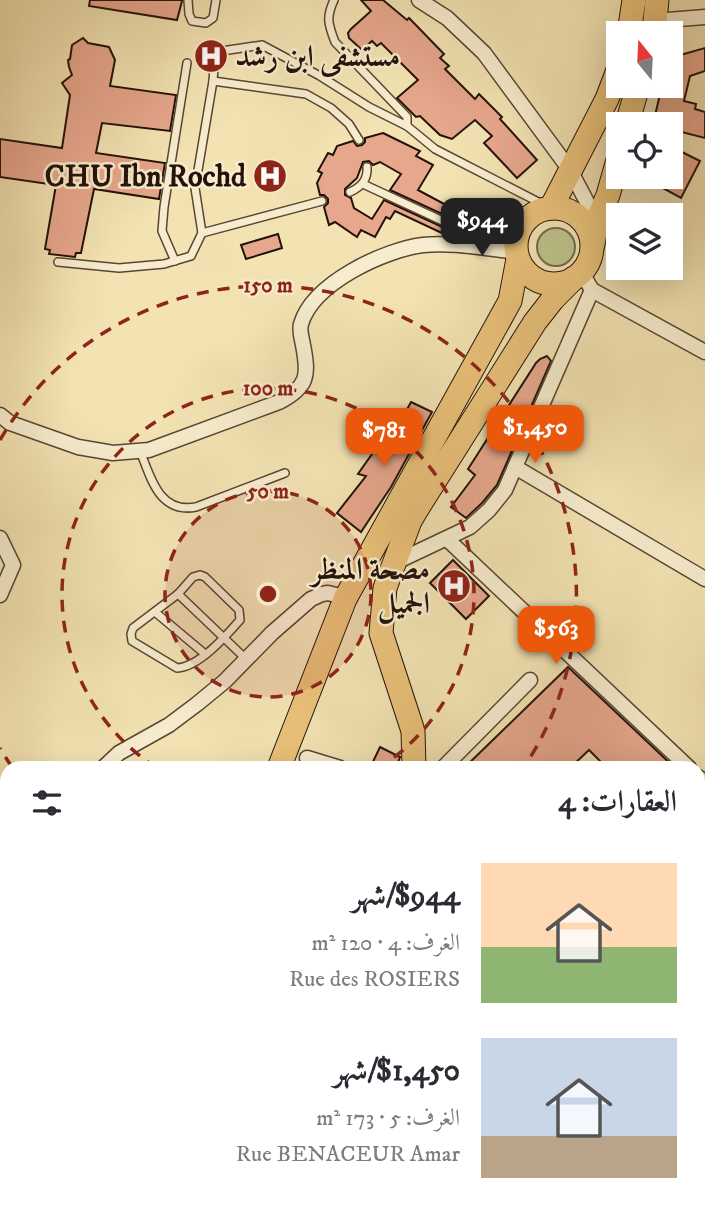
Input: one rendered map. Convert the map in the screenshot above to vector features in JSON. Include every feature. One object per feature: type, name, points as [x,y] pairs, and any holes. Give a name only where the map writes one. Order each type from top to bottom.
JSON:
[{"type":"main road","points":[[631,21],[634,0]]},
{"type":"main road","points":[[551,208],[607,98]]},
{"type":"main road","points":[[415,761],[413,731],[381,633],[385,588],[410,521],[528,333],[554,299],[582,280],[591,257],[597,220],[610,189]]},
{"type":"main road","points":[[282,761],[345,599],[510,301],[520,228],[538,211],[564,209],[576,214],[585,223],[591,234],[593,248]]},
{"type":"main road","points":[[515,254],[524,268],[542,281],[552,284],[582,280]]},
{"type":"street","points":[[419,0],[447,18],[484,53],[570,170],[597,220]]},
{"type":"street","points":[[655,18],[705,17]]},
{"type":"street","points":[[460,229],[515,254]]},
{"type":"street","points":[[0,415],[10,422],[78,447],[113,453],[149,450],[295,394],[307,369],[300,326],[319,296],[336,281],[359,267],[380,256],[425,245],[454,245],[515,254]]},
{"type":"street","points":[[394,563],[470,527],[489,510],[505,490],[582,280],[705,352]]},
{"type":"street","points":[[515,467],[705,579]]},
{"type":"street","points":[[0,538],[13,565],[0,595]]},
{"type":"street","points":[[447,539],[682,761]]},
{"type":"street","points":[[110,761],[119,753],[169,725],[197,704],[225,681],[272,632],[311,599],[328,593],[345,599]]},
{"type":"street","points":[[450,761],[530,680]]},
{"type":"street","points":[[307,758],[317,761]]},
{"type":"lane","points":[[188,0],[192,21],[206,23],[213,18],[216,0]]},
{"type":"lane","points":[[334,0],[328,15],[335,42],[407,117],[407,126]]},
{"type":"lane","points":[[58,262],[119,268],[163,264],[191,256],[202,233],[195,188],[213,81],[215,51],[262,46],[407,126],[435,149],[551,208]]},
{"type":"lane","points":[[175,261],[162,231],[187,63]]},
{"type":"lane","points":[[213,81],[306,94],[331,108],[348,124],[359,140]]},
{"type":"lane","points":[[350,192],[363,184],[368,173],[367,167]]},
{"type":"lane","points":[[363,184],[460,229]]},
{"type":"lane","points":[[202,233],[322,201]]},
{"type":"lane","points":[[140,451],[157,491],[177,507],[196,507],[285,473]]},
{"type":"lane","points":[[193,577],[205,577],[239,610],[240,620],[205,654],[189,665],[177,668],[132,641],[131,634],[133,628],[178,594],[193,577]]},
{"type":"lane","points":[[178,594],[246,659]]},
{"type":"lane","points":[[155,612],[205,654]]},
{"type":"green space","points":[[556,228],[569,234],[575,247],[569,260],[556,266],[543,260],[537,247],[543,234]]},
{"type":"building","points":[[90,0],[182,1],[177,20],[89,6]]},
{"type":"building","points":[[361,0],[383,0],[407,20],[409,18],[444,54],[440,58],[449,66],[445,69],[475,99],[479,94],[537,160],[517,178],[484,143],[492,136],[475,120],[452,139],[440,135],[420,116],[416,117],[397,98],[418,80],[381,43],[377,46],[372,41],[362,50],[349,38],[351,29],[371,11]]},
{"type":"building","points":[[83,38],[88,43],[109,47],[115,60],[110,86],[176,95],[170,131],[102,123],[96,153],[165,163],[159,199],[94,189],[81,253],[76,253],[75,257],[49,254],[50,250],[45,249],[56,185],[0,177],[0,139],[62,148],[70,95],[62,83],[72,75],[68,60],[72,45]]},
{"type":"building","points":[[705,48],[705,71],[690,76],[684,101],[696,104],[695,109],[705,112],[705,138],[683,132],[683,112],[656,112],[659,98],[683,98],[683,54]]},
{"type":"building","points":[[383,133],[420,151],[416,156],[433,165],[418,190],[459,212],[455,220],[390,190],[401,174],[380,162],[373,165],[369,161],[363,162],[357,178],[345,189],[345,195],[351,198],[354,208],[372,219],[384,200],[449,230],[446,235],[395,211],[390,219],[386,217],[375,237],[361,230],[357,237],[335,222],[329,225],[324,207],[328,199],[320,195],[317,183],[322,173],[318,171],[328,153],[333,155],[337,146],[353,141],[357,146],[362,145],[365,138]]},
{"type":"building","points":[[683,152],[700,161],[681,198],[664,189],[683,189]]},
{"type":"building","points":[[278,234],[282,248],[246,259],[241,245]]},
{"type":"building","points":[[547,356],[551,361],[497,485],[466,518],[451,507],[475,475],[468,469],[536,363]]},
{"type":"building","points":[[411,402],[432,412],[391,487],[361,532],[337,513],[366,476],[358,474],[384,437],[390,441]]},
{"type":"building","points":[[453,560],[489,596],[466,619],[430,583]]},
{"type":"building","points":[[568,667],[668,761],[600,761],[589,750],[577,761],[471,761]]},
{"type":"building","points":[[380,747],[400,757],[399,761],[373,761]]},
{"type":"place","name":"مستشفى ابن رشد","points":[[211,56]]},
{"type":"place","name":"CHU Ibn Rochd","points":[[270,176]]},
{"type":"place","name":"مصحة المنظر الجميل","points":[[454,586]]}]
